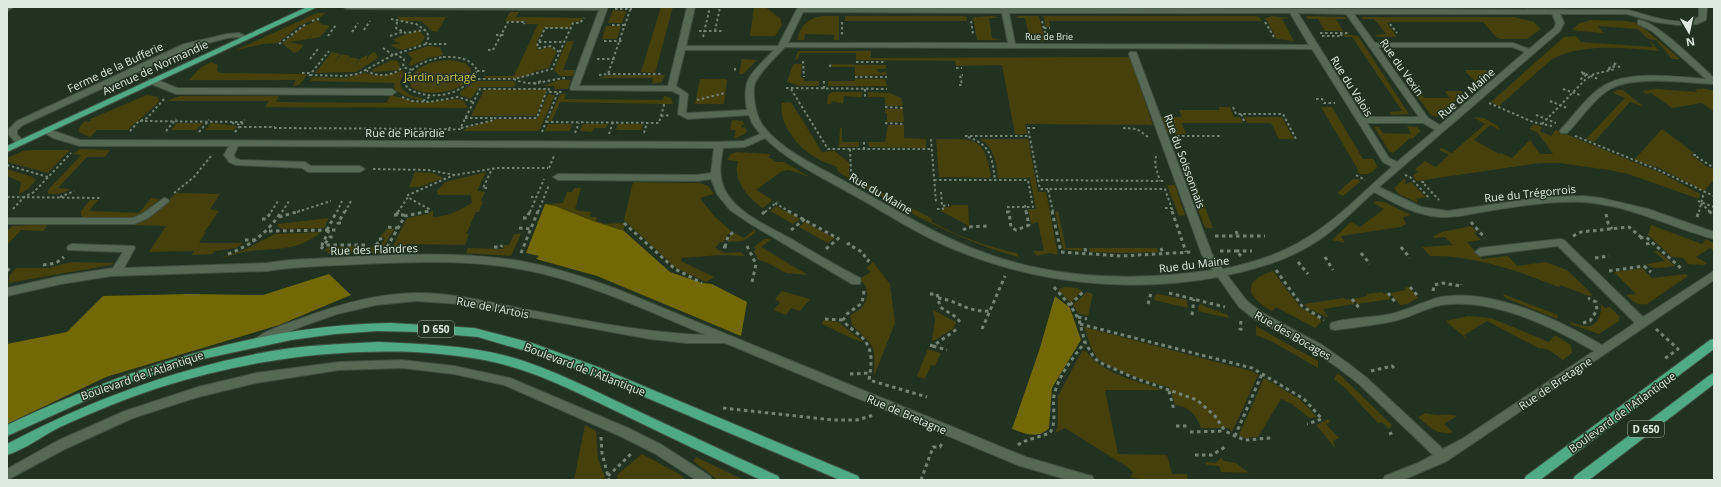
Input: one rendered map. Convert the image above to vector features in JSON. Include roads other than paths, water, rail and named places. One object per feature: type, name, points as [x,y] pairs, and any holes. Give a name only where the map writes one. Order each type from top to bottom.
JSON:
[{"type":"main road","name":"Avenue de Normandie","points":[[7,149],[45,130],[313,7]]},
{"type":"main road","name":"Boulevard de l'Atlantique","points":[[7,431],[102,387],[197,356],[262,340],[355,328],[392,326],[480,333],[532,347],[584,366],[854,480]]},
{"type":"main road","name":"Boulevard de l'Atlantique","points":[[1530,480],[1714,343]]},
{"type":"main road","name":"Boulevard de l'Atlantique","points":[[7,450],[48,428],[102,404],[158,384],[208,369],[253,359],[307,350],[360,347],[412,347],[464,352],[516,363],[562,380],[774,480]]},
{"type":"main road","name":"D 650","points":[[1579,480],[1714,378]]},
{"type":"street","points":[[347,7],[606,8],[574,88],[672,89],[684,94],[685,100],[682,112],[685,115],[751,112],[749,88],[751,80],[782,47],[802,9],[1259,12],[1288,10],[1350,12],[1393,9],[1555,12],[1583,10],[1628,10],[1658,22],[1693,22],[1703,18],[1703,7]]},
{"type":"street","points":[[672,89],[691,7]]},
{"type":"street","name":"Rue du Valois","points":[[1288,10],[1315,47],[1386,160],[1398,166]]},
{"type":"street","points":[[1628,10],[1635,18],[1655,29],[1714,82]]},
{"type":"street","points":[[1005,11],[1012,46]]},
{"type":"street","name":"Rue du Vexin","points":[[1350,12],[1425,120],[1442,130]]},
{"type":"street","name":"Rue du Maine","points":[[751,112],[753,119],[765,135],[800,160],[914,226],[947,243],[998,262],[1040,272],[1111,281],[1153,281],[1220,274],[1265,261],[1304,245],[1320,234],[1370,184],[1398,166],[1442,130],[1557,29],[1560,23],[1555,12]]},
{"type":"street","name":"Ferme de la Bufferie","points":[[20,142],[13,135],[13,129],[20,123],[187,46],[227,36],[239,35],[246,38]]},
{"type":"street","points":[[1373,45],[1514,45],[1530,52]]},
{"type":"street","name":"Rue de Brie","points":[[682,48],[1012,46],[1315,47]]},
{"type":"street","name":"Rue du Soissonnais","points":[[1133,54],[1144,71],[1180,181],[1205,251],[1220,274]]},
{"type":"street","points":[[1566,130],[1607,87],[1624,81],[1641,79],[1714,82]]},
{"type":"street","points":[[152,82],[176,91],[392,92]]},
{"type":"street","points":[[1360,120],[1425,120]]},
{"type":"street","name":"Rue de Picardie","points":[[45,130],[56,136],[80,143],[719,145],[745,144],[765,135]]},
{"type":"street","points":[[235,143],[229,155],[232,160],[239,163],[305,164],[308,169],[363,169]]},
{"type":"street","points":[[719,145],[716,175],[722,194],[727,202],[752,221],[856,281]]},
{"type":"street","points":[[555,177],[697,178],[716,175]]},
{"type":"street","name":"Rue du Trégorrois","points":[[1370,184],[1408,206],[1433,214],[1448,214],[1563,199],[1604,202],[1634,209],[1714,236]]},
{"type":"street","points":[[7,221],[134,221],[145,216],[164,201]]},
{"type":"street","points":[[1480,252],[1560,242],[1645,322]]},
{"type":"street","points":[[72,248],[130,248],[114,271]]},
{"type":"street","name":"Rue des Flandres","points":[[7,292],[114,271],[267,267],[284,264],[446,260],[504,264],[535,268],[588,282],[730,341]]},
{"type":"street","name":"Rue des Bocages","points":[[1220,274],[1249,310],[1318,348],[1346,366],[1443,457]]},
{"type":"street","name":"Rue de Bretagne","points":[[1389,480],[1443,457],[1603,351],[1714,275]]},
{"type":"street","name":"Rue de l'Artois","points":[[262,340],[292,325],[338,310],[384,300],[416,297],[450,299],[580,324],[667,337],[730,341]]},
{"type":"street","points":[[1335,326],[1398,316],[1442,302],[1471,301],[1497,304],[1516,311],[1574,335],[1603,351]]},
{"type":"street","name":"Rue de Bretagne","points":[[730,341],[1024,462],[1088,480]]},
{"type":"street","points":[[7,475],[61,445],[129,414],[198,392],[256,378],[339,366],[402,364],[454,370],[506,381],[658,449],[706,480]]},
{"type":"park label","name":"Jardin partagé","points":[[440,76]]}]
